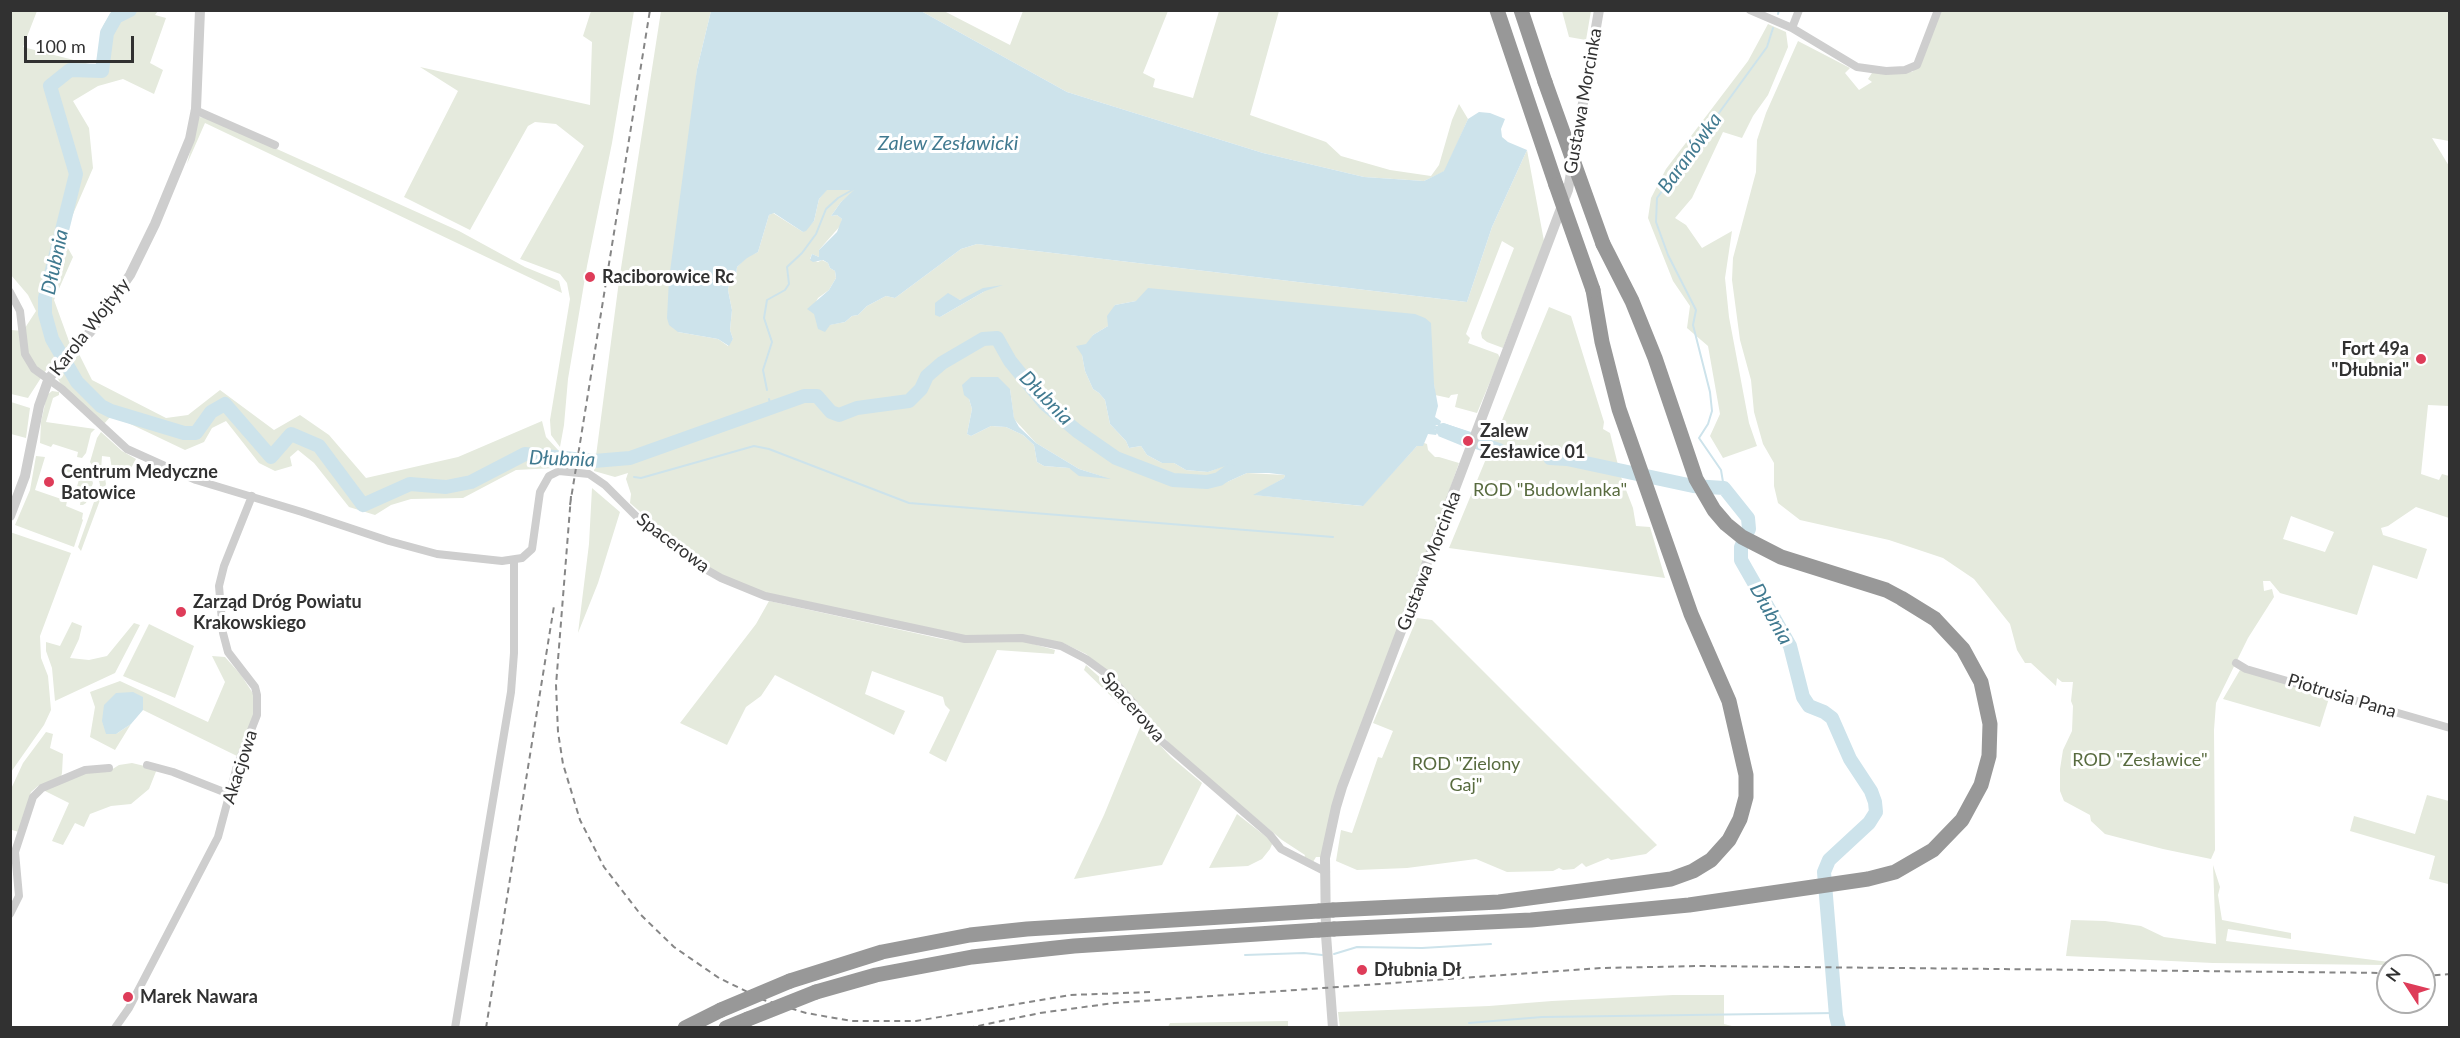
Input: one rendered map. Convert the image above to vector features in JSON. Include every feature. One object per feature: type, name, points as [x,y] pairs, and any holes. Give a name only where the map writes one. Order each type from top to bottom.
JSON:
[{"type":"highway","points":[[685,1028],[790,981],[882,952],[970,935],[1027,929],[1326,910],[1499,902],[1647,883],[1686,874],[1705,864],[1730,840],[1745,803],[1747,780],[1729,701],[1687,603],[1619,409],[1602,342],[1593,290],[1497,10]]},
{"type":"highway","points":[[726,1028],[816,992],[876,975],[972,957],[1074,946],[1327,929],[1531,920],[1689,905],[1868,879],[1904,867],[1924,857],[1953,832],[1969,809],[1981,785],[1989,756],[1988,708],[1981,682],[1972,662],[1956,639],[1925,612],[1886,590],[1781,557],[1742,537],[1714,510],[1696,479],[1655,358],[1632,301],[1604,244],[1521,10]]},
{"type":"street","name":"Karola Wojtyły","points":[[10,516],[25,476],[39,406],[52,374],[113,302],[136,263],[190,140],[196,110],[200,10]]},
{"type":"street","name":"Gustawa Morcinka","points":[[1333,1028],[1326,935],[1326,858],[1342,787],[1568,190],[1599,10]]},
{"type":"street","points":[[1750,10],[1792,28],[1857,67],[1905,70],[1917,65],[1938,10]]},
{"type":"street","points":[[1792,28],[1799,10]]},
{"type":"street","points":[[196,110],[275,145]]},
{"type":"street","points":[[10,292],[20,311],[27,357],[34,369],[52,374],[127,450],[196,480],[389,541],[437,554],[514,560],[514,653],[511,692],[455,1028]]},
{"type":"street","name":"Spacerowa","points":[[514,560],[522,558],[532,549],[538,500],[546,479],[559,471],[583,473],[597,478],[637,517],[693,562],[721,578],[765,597],[965,639],[1022,638],[1061,646],[1086,659],[1108,675],[1134,704],[1159,739],[1270,835],[1281,849],[1326,873]]},
{"type":"street","name":"Akacjowa","points":[[116,1028],[201,874],[218,837],[237,766],[257,715],[258,695],[244,671],[228,652],[223,633],[219,586],[226,560],[252,496]]},
{"type":"street","name":"Piotrusia Pana","points":[[2235,663],[2246,669],[2450,728]]},
{"type":"street","points":[[147,765],[173,772],[230,794]]},
{"type":"street","points":[[10,914],[19,896],[15,852],[33,797],[42,788],[85,770],[109,768]]},
{"type":"green space","points":[[11,11],[37,11],[23,47],[97,66],[103,26],[109,16],[120,11],[158,11],[155,15],[166,18],[150,63],[163,70],[154,94],[123,79],[98,86],[73,101],[89,128],[93,168],[70,221],[65,243],[73,257],[54,300],[70,344],[48,367],[28,398],[11,394],[11,330],[23,331],[36,311],[28,295],[11,275]]},
{"type":"green space","points":[[591,11],[634,11],[612,143],[587,266],[568,379],[560,447],[551,435],[550,420],[570,299],[567,283],[560,274],[520,259],[584,146],[556,124],[535,122],[528,126],[470,230],[404,197],[458,91],[420,67],[590,105],[592,42],[583,36]]},
{"type":"green space","points":[[661,11],[711,11],[697,69],[678,332],[718,339],[728,346],[733,339],[730,330],[732,310],[728,290],[730,280],[736,277],[737,267],[747,257],[758,252],[769,215],[773,213],[803,232],[814,221],[819,199],[826,190],[854,189],[854,192],[841,202],[831,216],[837,215],[842,219],[841,225],[819,250],[819,257],[812,254],[810,259],[818,262],[822,260],[835,271],[836,278],[829,290],[818,298],[814,306],[818,322],[829,325],[845,322],[886,296],[895,298],[961,249],[977,244],[1467,302],[1492,227],[1527,150],[1544,241],[1503,348],[1487,342],[1482,338],[1481,333],[1514,248],[1502,241],[1466,334],[1470,338],[1468,343],[1498,354],[1500,358],[1477,413],[1455,407],[1458,394],[1451,395],[1449,398],[1435,395],[1434,384],[1136,301],[1115,305],[1108,326],[1093,335],[1082,355],[1085,371],[1093,389],[1105,400],[1110,424],[1126,441],[1129,448],[1141,446],[1147,455],[1162,463],[1174,463],[1186,470],[1208,472],[1231,463],[1230,468],[1215,478],[1227,482],[1247,473],[1285,475],[1284,478],[1255,495],[1362,506],[1417,446],[1427,444],[1428,450],[1435,457],[1459,463],[1321,857],[1316,857],[1313,862],[1304,858],[1305,855],[1282,840],[1169,743],[1117,680],[1086,654],[1063,643],[964,636],[772,596],[724,577],[698,562],[630,503],[631,494],[626,479],[628,473],[615,477],[594,471],[619,281]],"holes":[[[985,291],[940,317],[947,294],[960,300]],[[1010,389],[1014,419],[1036,443],[1079,469],[1107,478],[1069,468],[1044,466],[1037,462],[1034,445],[1023,435],[1006,427],[991,426],[971,436],[967,434],[972,409],[969,399]]]},
{"type":"green space","points":[[921,11],[944,11],[1010,45],[1023,11],[1168,11],[1143,73],[1155,79],[1153,87],[1193,98],[1219,11],[1279,11],[1250,115],[1326,142],[1341,156],[1390,170],[1431,176],[1439,165],[1459,104],[1468,119],[1445,171],[1424,181],[1364,177],[1263,153],[1067,92]]},
{"type":"green space","points":[[1562,11],[1591,11],[1586,40],[1569,37]]},
{"type":"green space","name":"ROD \"Zesławice\"","points":[[1940,11],[2449,11],[2449,141],[2432,138],[2449,166],[2449,406],[2428,405],[2421,474],[2439,480],[2442,474],[2449,476],[2449,518],[2416,507],[2388,526],[2381,528],[2383,535],[2427,549],[2417,579],[2373,565],[2357,615],[2280,593],[2270,581],[2263,581],[2264,591],[2272,589],[2274,597],[2248,638],[2216,703],[2214,730],[2215,850],[2211,859],[2105,834],[2091,821],[2090,815],[2064,801],[2060,791],[2060,769],[2063,750],[2072,731],[2073,682],[2062,682],[2057,678],[2056,686],[2031,663],[2025,663],[2017,650],[2010,624],[1974,579],[1943,558],[1889,540],[1800,520],[1778,503],[1774,486],[1774,463],[1763,444],[1754,412],[1751,380],[1740,340],[1732,280],[1733,258],[1756,172],[1757,140],[1766,113],[1798,41],[1850,68],[1845,73],[1859,90],[1872,82],[1868,79],[1872,73],[1912,72],[1918,67]],"holes":[[[2291,516],[2334,532],[2325,552],[2283,539]]]},
{"type":"green space","points":[[1768,24],[1786,32],[1788,47],[1768,95],[1753,116],[1742,138],[1723,132],[1692,198],[1675,218],[1686,225],[1702,248],[1732,231],[1725,278],[1729,317],[1749,423],[1757,446],[1723,458],[1710,436],[1720,414],[1708,346],[1687,328],[1690,306],[1673,281],[1648,218],[1651,198],[1666,169],[1748,61]]},
{"type":"green space","points":[[199,117],[208,118],[459,231],[525,267],[559,281],[562,293],[205,123],[187,164]]},
{"type":"green space","name":"ROD \"Budowlanka\"","points":[[1549,307],[1571,316],[1604,422],[1603,429],[1610,433],[1621,477],[1633,508],[1636,526],[1650,527],[1665,578],[1449,548]]},
{"type":"green space","points":[[79,354],[92,380],[166,418],[188,415],[220,390],[274,430],[300,415],[329,435],[366,478],[458,457],[542,421],[546,437],[559,451],[555,468],[516,470],[463,498],[411,499],[391,505],[375,515],[349,507],[314,463],[298,450],[290,457],[292,466],[275,471],[259,463],[226,421],[212,428],[204,442],[185,450],[122,420],[110,417],[104,424],[62,386],[57,377]]},
{"type":"green space","points":[[52,391],[59,392],[59,395],[53,398],[46,422],[95,429],[91,433],[86,453],[82,458],[77,457],[78,452],[53,444],[51,447],[40,443],[41,422],[47,395]]},
{"type":"green space","points":[[11,402],[30,408],[26,438],[11,434]]},
{"type":"green space","points":[[101,432],[122,451],[136,459],[125,479],[117,476],[114,481],[110,457],[102,456],[101,471],[104,472],[106,484],[81,551],[78,547],[100,485],[97,473],[90,462]]},
{"type":"green space","points":[[36,456],[45,457],[35,490],[67,501],[66,506],[83,513],[74,547],[15,525],[30,490]]},
{"type":"green space","points":[[81,466],[89,472],[93,483],[86,503],[83,505],[80,505],[81,499],[74,497],[80,476],[64,471],[65,467],[79,471]]},
{"type":"green space","points":[[592,488],[620,512],[598,583],[578,633],[589,544]]},
{"type":"green space","points":[[10,532],[71,553],[40,636],[41,658],[48,676],[51,710],[44,725],[11,772]]},
{"type":"green space","points":[[769,601],[942,639],[962,642],[1022,641],[1055,650],[1054,654],[997,650],[946,762],[929,753],[950,710],[945,705],[943,697],[872,671],[865,694],[905,711],[894,735],[775,675],[761,696],[746,707],[727,745],[680,723],[756,624]]},
{"type":"green space","name":"ROD \"Zielony Gaj\"","points":[[1417,618],[1432,620],[1657,845],[1646,854],[1611,860],[1608,858],[1586,867],[1582,863],[1574,869],[1559,868],[1553,871],[1507,872],[1476,859],[1407,868],[1357,870],[1336,861],[1341,830],[1352,833],[1378,757],[1382,758],[1393,731],[1373,723]]},
{"type":"green space","points":[[72,622],[82,626],[70,658],[89,660],[107,656],[134,623],[140,625],[115,673],[55,701],[52,668],[46,651],[46,642],[60,646]]},
{"type":"green space","points":[[149,624],[194,646],[175,698],[123,676]]},
{"type":"green space","points":[[212,656],[225,657],[254,695],[254,715],[237,756],[143,710],[143,697],[116,734],[131,724],[115,750],[90,737],[95,707],[90,692],[120,681],[208,722],[225,682]]},
{"type":"green space","points":[[1086,665],[1114,690],[1141,725],[1084,670]]},
{"type":"green space","points":[[2240,670],[2330,695],[2320,727],[2223,699]]},
{"type":"green space","points":[[1141,725],[1171,757],[1202,783],[1162,865],[1074,879],[1104,815]]},
{"type":"green space","points":[[46,732],[53,734],[50,748],[63,754],[61,777],[38,786],[31,792],[19,832],[12,830],[11,789],[23,763]]},
{"type":"green space","points":[[132,763],[157,769],[149,789],[131,804],[111,806],[90,814],[84,827],[75,823],[63,845],[52,841],[69,803],[43,790],[85,773],[111,770],[119,765]]},
{"type":"green space","points":[[2427,795],[2449,801],[2448,884],[2429,879],[2435,856],[2350,831],[2354,816],[2415,834]]},
{"type":"green space","points":[[1237,814],[1273,842],[1270,849],[1262,859],[1248,866],[1209,868]]},
{"type":"green space","points":[[2213,865],[2220,887],[2218,895],[2222,920],[2291,933],[2291,939],[2228,929],[2226,941],[2376,960],[2376,965],[2213,963],[2066,956],[2071,920],[2105,921],[2141,926],[2164,937],[2216,944]]},
{"type":"green space","points":[[1673,995],[1724,995],[1724,1024],[1736,1027],[1340,1028],[1338,1012],[1489,1006]]},
{"type":"green space","points":[[1288,1021],[1288,1027],[1168,1027],[1170,1023]]},
{"type":"water","name":"Zalew Zesławicki","points":[[711,11],[921,11],[1067,92],[1263,153],[1364,177],[1424,181],[1444,171],[1468,119],[1479,112],[1490,113],[1505,119],[1501,129],[1502,137],[1527,150],[1492,227],[1467,302],[977,244],[961,249],[895,298],[886,296],[845,322],[830,325],[825,332],[818,329],[814,314],[807,309],[829,290],[836,278],[835,271],[823,260],[813,262],[810,260],[812,254],[819,257],[819,250],[837,232],[842,219],[837,215],[831,216],[854,190],[827,190],[819,199],[814,221],[806,231],[803,232],[774,213],[769,215],[758,252],[737,267],[736,277],[730,280],[728,290],[732,310],[730,330],[733,339],[729,346],[718,339],[678,332],[669,325],[667,318],[669,279],[697,69]]},
{"type":"water","points":[[1003,285],[985,291],[940,317],[935,315],[935,303],[948,293],[960,300],[983,288]]},
{"type":"water","points":[[1148,288],[1415,314],[1431,323],[1434,384],[1438,406],[1435,417],[1441,421],[1440,425],[1435,425],[1441,428],[1439,431],[1434,429],[1438,431],[1436,435],[1428,434],[1423,446],[1417,446],[1363,506],[1253,495],[1284,478],[1285,475],[1247,473],[1227,482],[1213,485],[1215,478],[1230,468],[1231,464],[1208,472],[1186,470],[1174,463],[1162,463],[1147,455],[1141,446],[1129,448],[1126,441],[1110,424],[1105,400],[1093,389],[1085,371],[1082,355],[1076,346],[1086,344],[1093,335],[1108,326],[1107,316],[1115,305],[1136,301]]},
{"type":"water","points":[[971,377],[998,377],[1010,389],[1014,418],[1019,427],[1036,443],[1079,469],[1111,479],[1079,476],[1069,468],[1044,466],[1037,462],[1034,445],[1023,435],[1006,427],[991,426],[971,436],[967,434],[972,409],[969,399],[964,395],[962,385]]},
{"type":"water","points":[[1443,423],[1471,432],[1465,447],[1438,436],[1444,429],[1467,437],[1442,426]]},
{"type":"water","points":[[1484,440],[1490,445],[1509,450],[1567,459],[1551,461],[1504,455],[1480,449]]},
{"type":"water","points":[[133,692],[143,697],[143,710],[131,724],[116,734],[106,734],[102,721],[104,705],[116,693]]},
{"type":"waterway","name":"Dłubnia","points":[[130,10],[116,17],[107,33],[102,71],[70,70],[50,86],[76,174],[45,298],[45,314],[52,339],[77,382],[101,406],[111,411],[184,433],[196,433],[211,412],[225,404],[271,457],[291,434],[319,446],[363,505],[410,484],[446,487],[471,482],[525,454],[594,461],[630,458],[804,396],[817,396],[831,412],[839,415],[857,408],[909,401],[921,389],[927,376],[942,363],[983,339],[997,338],[1010,361],[1045,404],[1077,431],[1116,458],[1173,480],[1207,482],[1219,479],[1230,471]]},
{"type":"waterway","name":"Baranówka","points":[[1778,14],[1779,10]]},
{"type":"waterway","name":"Baranówka","points":[[1724,488],[1721,470],[1699,438],[1708,424],[1712,411],[1710,392],[1693,325],[1696,310],[1668,255],[1656,222],[1657,198],[1767,47],[1773,28]]},
{"type":"waterway","points":[[767,390],[763,370],[772,342],[764,318],[767,300],[785,290],[789,284],[787,267],[802,253],[816,234],[826,209],[838,198],[854,189]]},
{"type":"waterway","points":[[769,399],[771,407]]},
{"type":"waterway","name":"Dłubnia","points":[[1443,430],[1499,450]]},
{"type":"waterway","points":[[634,477],[641,478],[754,446],[769,449],[909,503],[1333,537]]},
{"type":"waterway","name":"Dłubnia","points":[[1550,458],[1567,459],[1693,486],[1724,488],[1748,518],[1749,529],[1741,547],[1741,560],[1790,646],[1803,697],[1809,706],[1832,718],[1850,759],[1871,791],[1875,802],[1876,812],[1869,823],[1829,860],[1824,872],[1836,1016],[1839,1028]]},
{"type":"waterway","points":[[1334,954],[1357,947],[1422,948],[1491,944]]},
{"type":"waterway","points":[[1245,955],[1304,953],[1322,955]]},
{"type":"waterway","points":[[1469,1023],[1542,1017],[1836,1013]]},
{"type":"railway","points":[[570,505],[650,10]]},
{"type":"railway","points":[[571,496],[556,685],[558,732],[563,764],[580,820],[604,867],[641,915],[674,947],[719,978],[764,1000],[806,1013],[852,1021],[916,1021],[1070,995],[1153,992]]},
{"type":"railway","points":[[486,1028],[554,606]]},
{"type":"railway","points":[[968,1028],[1040,1013],[1114,1003],[1602,968],[1701,966],[2376,973]]},
{"type":"railway","points":[[2436,975],[2450,974]]},
{"type":"place","name":"Raciborowice Rc","points":[[590,277]]},
{"type":"place","name":"Fort 49a \"Dłubnia\"","points":[[2421,359]]},
{"type":"place","name":"Zalew Zesławice 01","points":[[1468,441]]},
{"type":"place","name":"Centrum Medyczne Batowice","points":[[49,482]]},
{"type":"place","name":"Zarząd Dróg Powiatu Krakowskiego","points":[[181,612]]},
{"type":"place","name":"Dłubnia Dł","points":[[1362,970]]},
{"type":"place","name":"Marek Nawara","points":[[128,997]]}]
